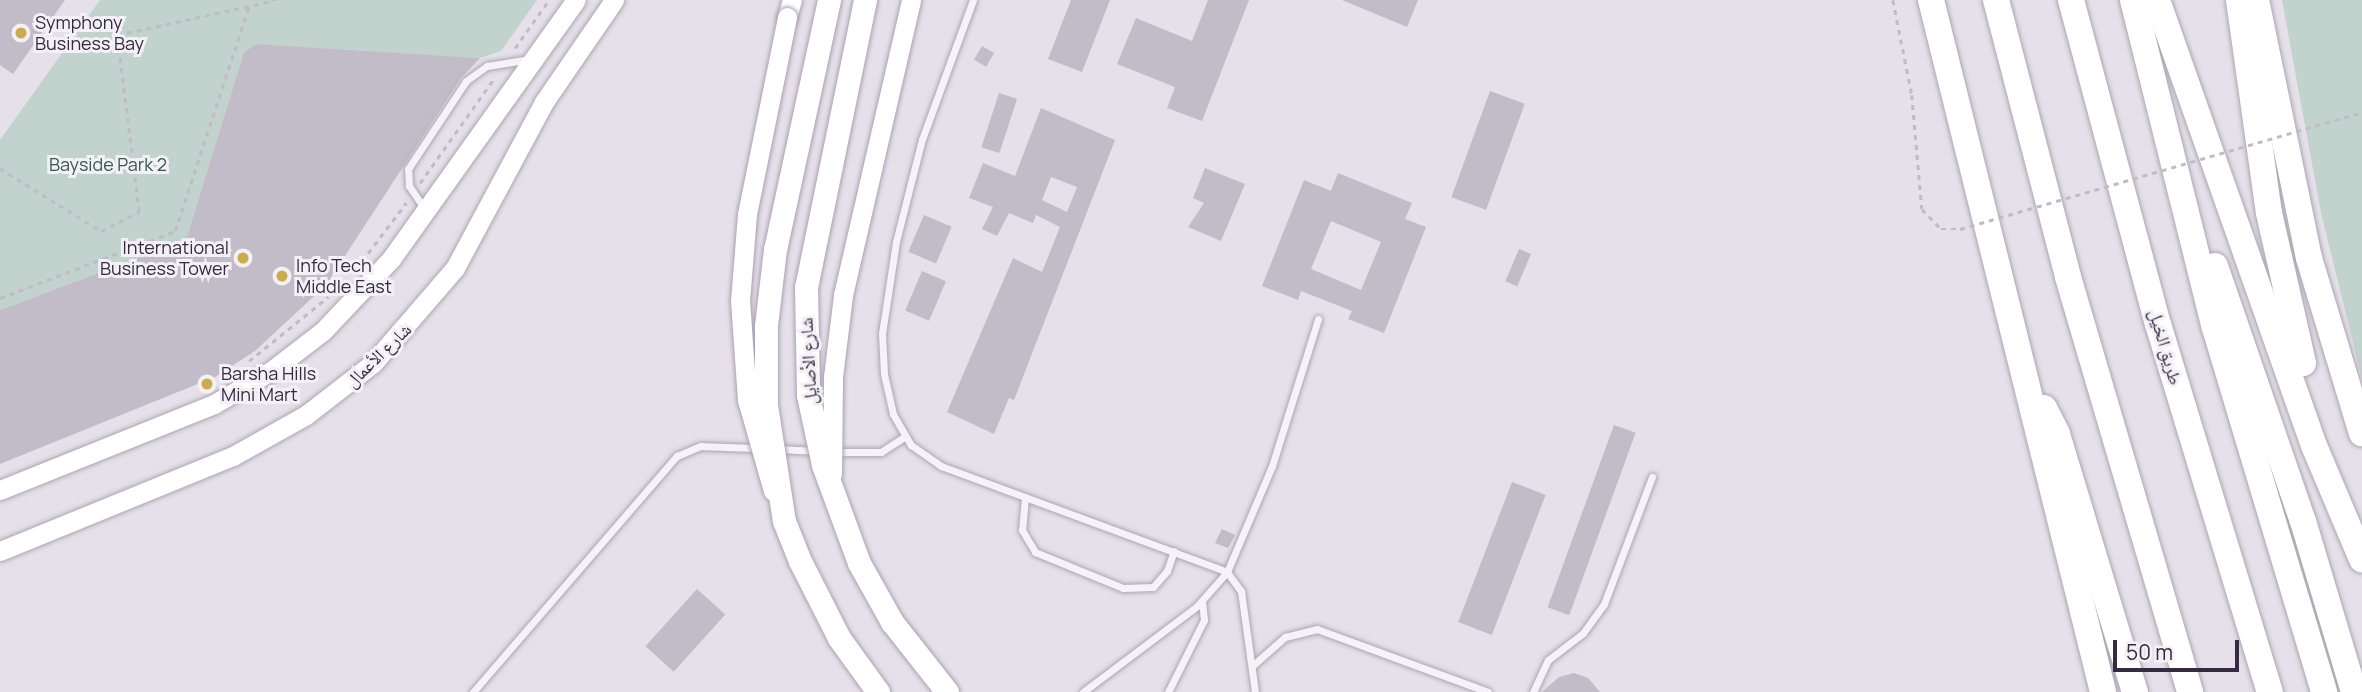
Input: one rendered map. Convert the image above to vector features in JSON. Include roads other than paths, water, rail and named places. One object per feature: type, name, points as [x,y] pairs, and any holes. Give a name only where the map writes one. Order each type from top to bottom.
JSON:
[{"type":"highway","points":[[1931,0],[2103,692]]},
{"type":"highway","points":[[1996,0],[2068,277],[2190,692]]},
{"type":"highway","name":"طريق الخيل","points":[[2071,0],[2158,324],[2270,692]]},
{"type":"highway","points":[[2133,0],[2179,192],[2324,692]]},
{"type":"highway","points":[[2157,0],[2315,448],[2362,559]]},
{"type":"highway","points":[[2239,0],[2269,213],[2309,394],[2315,448]]},
{"type":"highway","points":[[2256,0],[2309,258],[2362,433]]},
{"type":"highway","points":[[2179,192],[2216,268],[2303,521],[2354,692]]},
{"type":"highway","points":[[2030,395],[2053,425],[2135,692]]},
{"type":"main road","points":[[830,0],[769,287],[766,405],[784,521],[818,600],[878,692]]},
{"type":"main road","name":"شارع الأصايل","points":[[865,0],[811,251],[804,323],[808,395],[834,499],[875,593],[912,650],[947,692]]},
{"type":"street","points":[[0,490],[184,418],[271,371],[347,308],[426,210],[576,0]]},
{"type":"street","name":"شارع الأعمال","points":[[0,551],[233,456],[306,415],[373,363],[455,268],[544,102],[614,0]]},
{"type":"street","points":[[834,499],[831,418],[841,309],[911,0]]},
{"type":"street","points":[[784,521],[751,421],[740,301],[749,205],[789,6]]},
{"type":"lane","points":[[973,0],[919,150],[886,300],[884,374],[892,414],[904,437],[941,466],[1227,572],[1241,591],[1255,692]]},
{"type":"lane","points":[[426,210],[413,192],[407,175],[410,163],[462,86],[479,69],[505,62],[534,59]]},
{"type":"lane","points":[[1083,692],[1202,601],[1227,572],[1272,466],[1318,319]]},
{"type":"lane","points":[[473,692],[677,456],[714,446],[873,454],[890,449],[904,437]]},
{"type":"lane","points":[[1533,692],[1548,660],[1591,624],[1604,604],[1652,477]]},
{"type":"lane","points":[[1025,497],[1022,530],[1035,552],[1122,588],[1153,587],[1167,571],[1174,551]]},
{"type":"lane","points":[[1168,692],[1203,620],[1202,601]]},
{"type":"lane","points":[[1252,666],[1285,637],[1317,629],[1488,692]]},
{"type":"place","name":"Symphony Business Bay","points":[[21,33]]},
{"type":"place","name":"International Business Tower","points":[[243,258]]},
{"type":"place","name":"Info Tech Middle East","points":[[282,276]]},
{"type":"place","name":"Barsha Hills Mini Mart","points":[[207,384]]},
{"type":"park label","name":"Bayside Park 2","points":[[108,164]]}]
